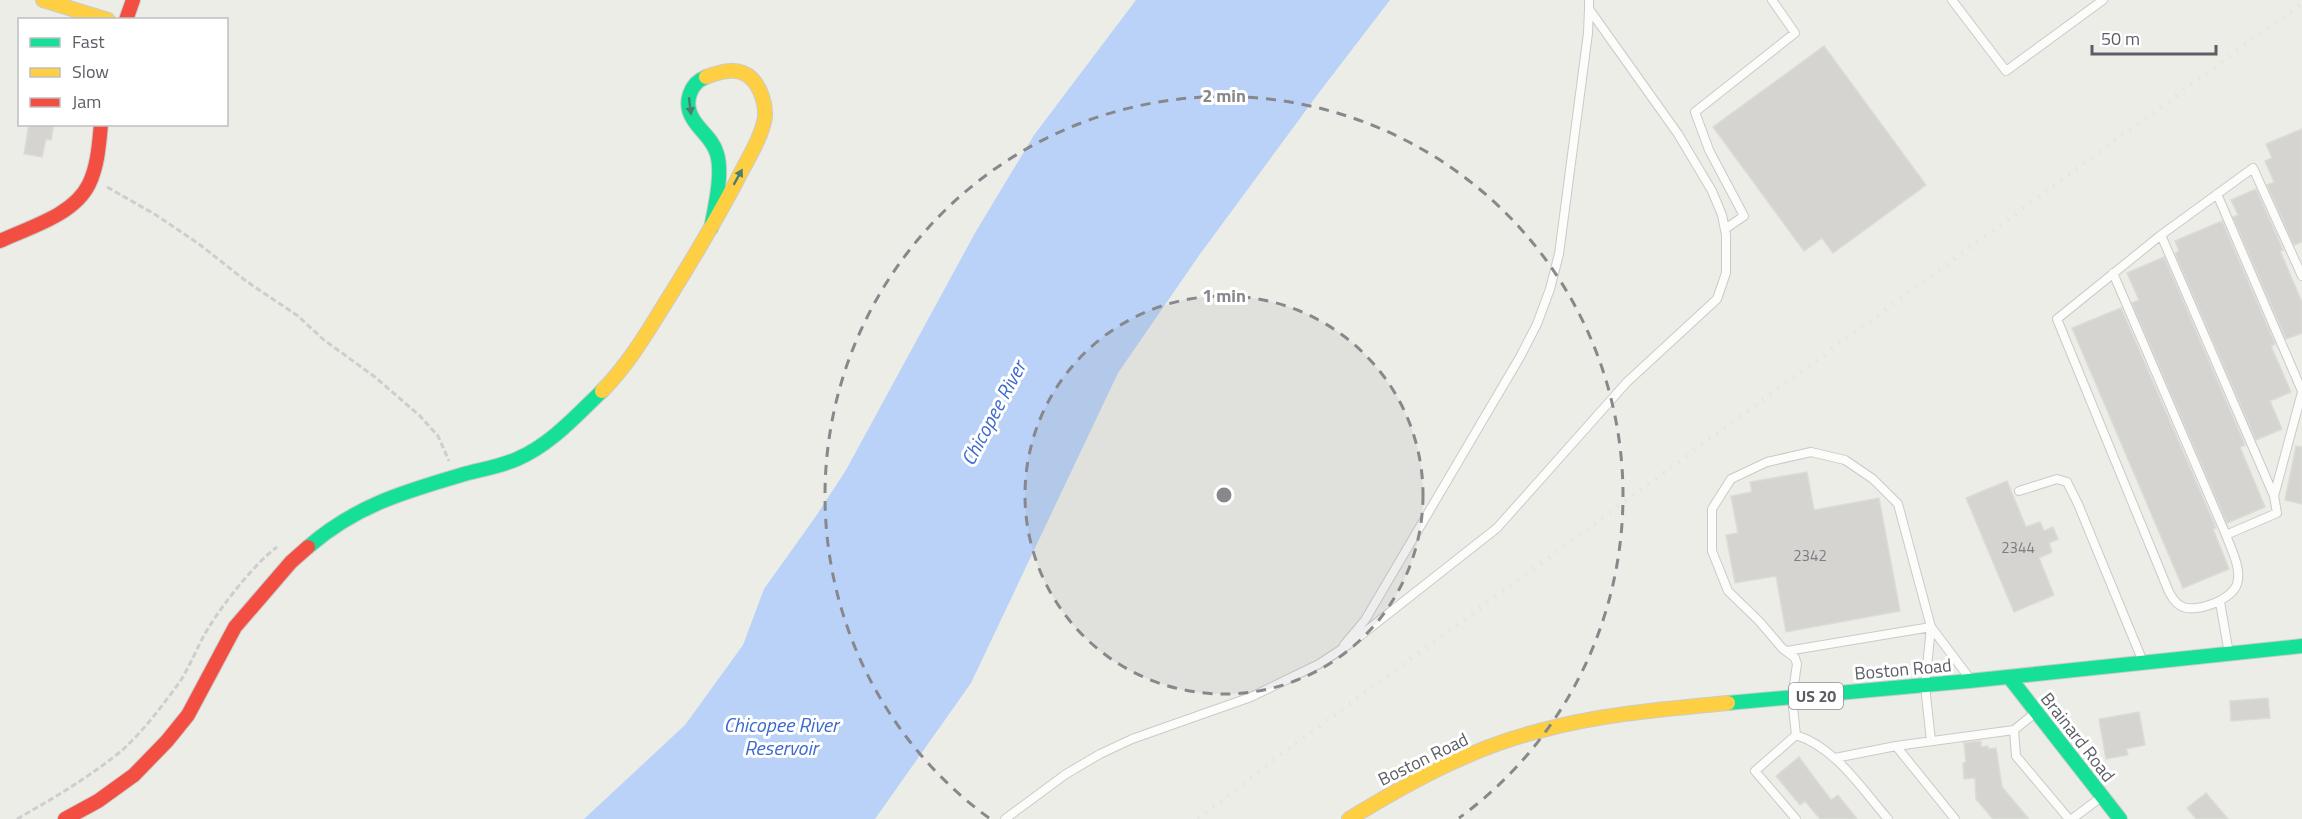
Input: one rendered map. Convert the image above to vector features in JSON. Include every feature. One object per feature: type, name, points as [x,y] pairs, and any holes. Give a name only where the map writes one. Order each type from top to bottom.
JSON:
[{"type":"street","points":[[43,0],[102,18]]},
{"type":"street","points":[[127,18],[133,0]]},
{"type":"street","points":[[65,819],[98,801],[134,775],[167,741],[188,715],[235,627],[291,562],[330,528],[359,511],[394,495],[517,459],[559,433],[617,376],[644,337],[711,228],[750,155],[765,117],[763,98],[757,84],[748,75],[726,69],[698,80],[689,93],[688,105],[692,117],[712,142],[718,155],[718,189],[711,228]]},
{"type":"street","points":[[0,241],[70,204],[84,192],[92,177],[101,126]]},
{"type":"street","name":"Boston Road","points":[[1349,819],[1416,780],[1468,756],[1518,737],[1579,722],[1647,711],[1925,686],[2302,646]]},
{"type":"street","name":"Brainard Road","points":[[2009,677],[2120,819]]},
{"type":"lane","points":[[1340,651],[1365,620],[1520,357],[1537,324],[1550,289],[1562,236],[1588,33],[1589,0]]},
{"type":"lane","points":[[1725,229],[1744,216],[1709,150],[1695,112],[1795,33],[1772,0]]},
{"type":"lane","points":[[1952,0],[2006,71],[2103,0]]},
{"type":"lane","points":[[1005,819],[1057,780],[1100,754],[1132,739],[1251,697],[1340,651],[1497,528],[1627,382],[1717,300],[1726,273],[1725,229],[1722,215],[1696,164],[1588,9]]},
{"type":"lane","points":[[2113,273],[2226,535],[2238,573],[2237,585],[2231,595],[2220,602],[2190,609],[2182,608],[2169,592],[2057,319],[2113,273],[2161,235],[2253,168],[2302,276]]},
{"type":"lane","points":[[2217,194],[2302,392],[2274,496]]},
{"type":"lane","points":[[2161,235],[2274,496],[2277,513],[2226,535]]},
{"type":"lane","points":[[1796,735],[1792,698],[1797,664],[1795,658],[1728,591],[1712,552],[1712,509],[1731,479],[1767,462],[1811,452],[1845,460],[1873,479],[1898,504],[1931,627],[1925,686],[1931,741]]},
{"type":"lane","points":[[2019,491],[2057,478],[2067,482],[2142,662]]},
{"type":"lane","points":[[2220,602],[2229,653]]},
{"type":"lane","points":[[1787,651],[1931,627]]},
{"type":"lane","points":[[1931,627],[1971,681]]},
{"type":"lane","points":[[1835,758],[1896,746],[2014,730],[2036,713]]},
{"type":"lane","points":[[2014,730],[2016,756],[2071,819],[2103,796]]},
{"type":"lane","points":[[1796,735],[1812,740],[1835,758],[1888,819]]},
{"type":"lane","points":[[1796,735],[1755,771],[1796,819]]},
{"type":"lane","points":[[1896,746],[1954,819]]},
{"type":"path","points":[[92,177],[199,244],[246,281],[298,316],[324,340],[397,395],[438,436],[454,477]]},
{"type":"water","points":[[1136,0],[1390,0],[1200,254],[1118,373],[971,683],[875,819],[584,819],[685,725],[743,645],[764,589],[846,470],[975,233],[1034,135]]},
{"type":"building","points":[[1824,46],[1926,185],[1833,253],[1822,238],[1804,251],[1713,127]]},
{"type":"building","points":[[29,126],[54,126],[51,140],[46,139],[42,157],[24,154]]},
{"type":"building","points":[[2302,129],[2302,242],[2294,245],[2267,185],[2274,182],[2265,161],[2272,158],[2266,144]]},
{"type":"building","points":[[2256,189],[2283,250],[2280,251],[2302,302],[2302,333],[2286,339],[2233,217],[2238,215],[2231,200]]},
{"type":"building","points":[[2222,221],[2275,344],[2271,346],[2291,392],[2270,401],[2282,429],[2256,440],[2175,253],[2179,251],[2175,241]]},
{"type":"building","points":[[2164,257],[2245,445],[2240,447],[2265,507],[2227,523],[2132,303],[2139,300],[2127,273]]},
{"type":"building","points":[[2121,308],[2216,528],[2213,529],[2229,569],[2183,588],[2072,328]]},
{"type":"building","points":[[2296,446],[2302,447],[2302,504],[2285,500]]},
{"type":"building","points":[[1807,472],[1814,510],[1879,498],[1900,611],[1786,632],[1776,576],[1735,583],[1726,535],[1738,533],[1731,496],[1752,492],[1750,482]]},
{"type":"building","points":[[2007,481],[2026,527],[2040,522],[2044,531],[2053,527],[2058,539],[2049,543],[2052,552],[2039,558],[2054,595],[2014,612],[1966,498]]},
{"type":"building","points":[[2268,698],[2270,718],[2231,721],[2230,701]]},
{"type":"building","points":[[2139,712],[2145,745],[2126,749],[2128,755],[2106,759],[2099,719]]},
{"type":"building","points":[[1981,741],[1981,747],[1996,748],[2002,787],[2029,819],[1993,819],[1976,799],[1975,778],[1964,779],[1963,763],[1966,762],[1964,743]]},
{"type":"building","points":[[1799,757],[1831,800],[1838,795],[1857,819],[1820,819],[1805,801],[1800,805],[1776,776]]},
{"type":"building","points":[[2206,793],[2228,819],[2196,819],[2187,808]]},
{"type":"railway","points":[[1198,819],[1287,750],[2302,3]]},
{"type":"traffic: fast","points":[[706,77],[692,89],[688,100],[690,113],[713,144],[719,162],[718,191],[711,228]]},
{"type":"traffic: fast","points":[[308,547],[327,532],[365,509],[424,486],[505,464],[529,453],[562,429],[602,391]]},
{"type":"traffic: fast","points":[[1728,703],[1969,681],[2302,646]]},
{"type":"traffic: fast","points":[[2009,677],[2120,819]]},
{"type":"traffic: slow","points":[[43,0],[102,18]]},
{"type":"traffic: slow","points":[[602,391],[648,332],[690,263],[735,184],[757,142],[763,125],[764,102],[752,79],[736,71],[706,77]]},
{"type":"traffic: slow","points":[[1349,819],[1441,768],[1514,738],[1562,725],[1609,716],[1728,703]]},
{"type":"traffic: jam","points":[[127,18],[133,0]]},
{"type":"traffic: jam","points":[[0,241],[50,219],[82,195],[94,169],[101,126]]},
{"type":"traffic: jam","points":[[65,819],[98,801],[134,775],[167,741],[188,715],[235,627],[291,562],[308,547]]},
{"type":"water label","name":"Chicopee River","points":[[993,413]]},
{"type":"water label","name":"Chicopee River Reservoir","points":[[781,736]]}]
